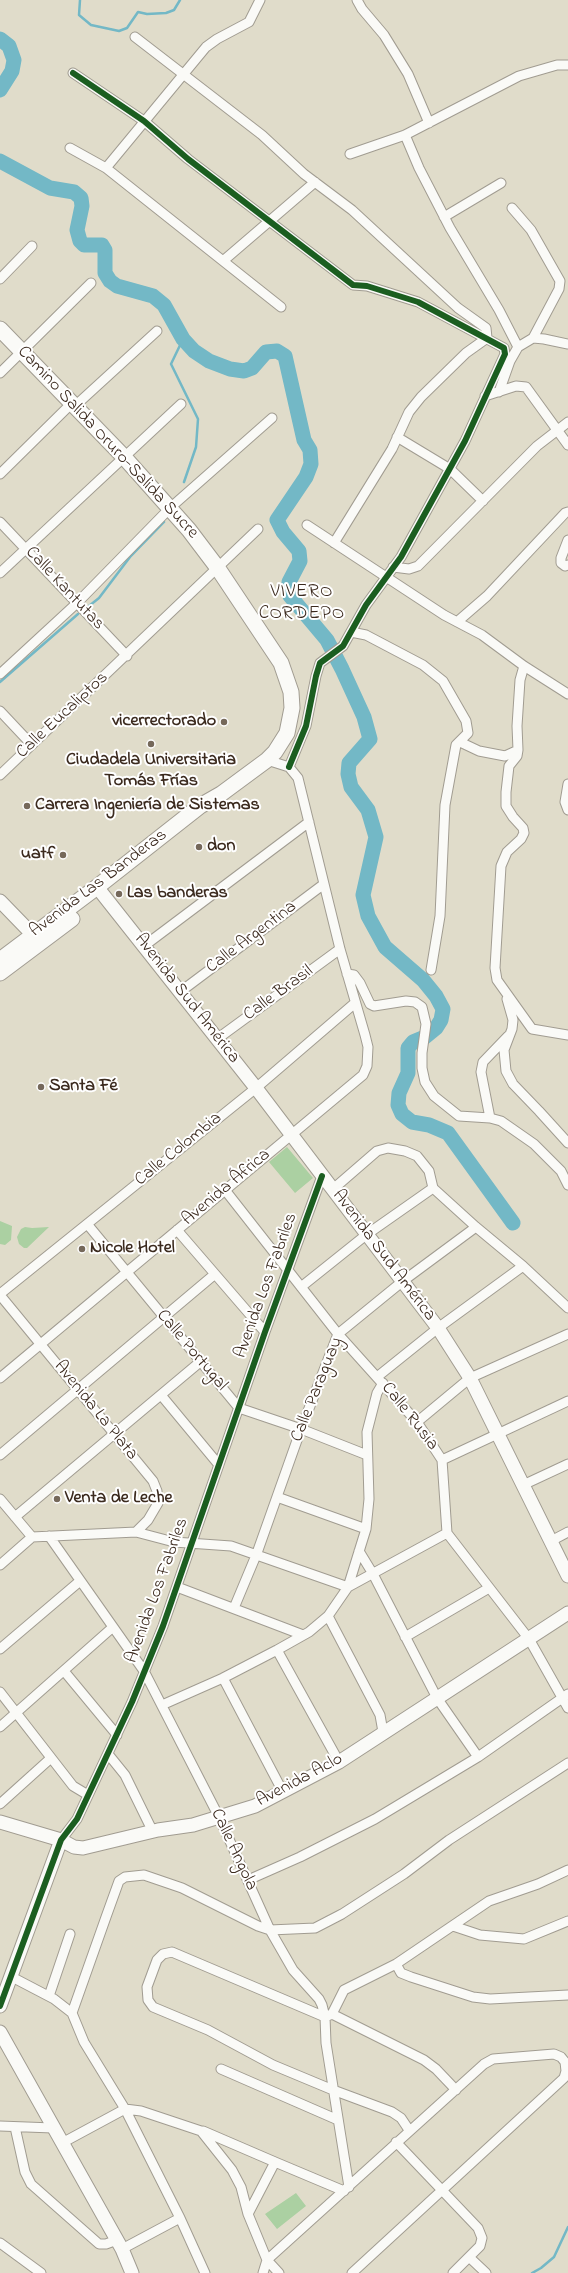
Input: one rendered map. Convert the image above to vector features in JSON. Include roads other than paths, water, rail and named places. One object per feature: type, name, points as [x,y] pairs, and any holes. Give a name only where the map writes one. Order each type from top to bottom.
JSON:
[{"type":"main road","name":"Camino Salida Oruro-Salida Sucre","points":[[0,329],[74,404],[170,508],[217,567],[281,663],[288,679],[292,708],[288,726],[282,742],[267,760],[221,794]]},
{"type":"main road","name":"Avenida Las Banderas","points":[[0,973],[200,806],[221,794]]},
{"type":"main road","name":"Avenida Las Banderas","points":[[0,960],[33,935],[100,891]]},
{"type":"street","points":[[106,168],[206,47],[217,39],[249,22],[260,0]]},
{"type":"street","points":[[357,0],[362,9],[384,35],[408,74],[429,122]]},
{"type":"street","points":[[135,37],[262,135],[315,182],[352,210],[458,308],[480,322],[486,328],[487,338]]},
{"type":"street","points":[[350,154],[405,135],[519,76],[557,65],[568,65]]},
{"type":"street","points":[[72,73],[144,121],[188,159],[353,285],[367,286],[418,302],[504,348],[505,354],[465,441],[393,567],[366,605],[339,650],[326,657],[320,664],[316,676],[306,726],[289,767]]},
{"type":"street","points":[[405,135],[419,168],[444,217],[499,310],[518,347]]},
{"type":"street","points":[[70,148],[106,168],[280,307]]},
{"type":"street","points":[[223,261],[315,182]]},
{"type":"street","points":[[444,217],[501,183]]},
{"type":"street","points":[[512,208],[531,230],[560,281],[559,289],[533,338]]},
{"type":"street","points":[[0,279],[32,246]]},
{"type":"street","points":[[0,373],[91,283]]},
{"type":"street","points":[[0,474],[74,404],[157,332]]},
{"type":"street","points":[[334,543],[397,437],[409,412],[421,397],[466,353],[487,338]]},
{"type":"street","points":[[498,392],[510,361],[518,347],[533,338],[544,338],[568,344]]},
{"type":"street","points":[[485,396],[516,386],[526,388],[558,428],[568,445]]},
{"type":"street","points":[[0,573],[181,404]]},
{"type":"street","points":[[0,674],[77,603],[170,508],[272,418]]},
{"type":"street","points":[[393,567],[409,569],[418,566],[538,446],[558,428],[568,422]]},
{"type":"street","points":[[397,437],[450,469],[483,501]]},
{"type":"street","points":[[457,622],[487,596],[565,513],[568,512]]},
{"type":"street","name":"Calle Kantutas","points":[[0,522],[127,656]]},
{"type":"street","points":[[307,525],[457,622],[482,635],[524,666],[568,694]]},
{"type":"street","name":"Calle Eucaliptos","points":[[0,775],[127,656],[258,528]]},
{"type":"street","points":[[568,540],[561,558],[561,563],[565,566],[568,565]]},
{"type":"street","points":[[351,632],[372,638],[423,665],[443,681],[466,721],[468,733],[456,745],[445,805],[440,916],[431,970]]},
{"type":"street","points":[[524,666],[520,680],[517,726],[518,750],[517,756],[509,766],[506,806],[523,828],[524,833],[521,839],[508,852],[501,866],[495,943],[497,980],[532,1029],[568,1035]]},
{"type":"street","points":[[0,711],[32,745]]},
{"type":"street","points":[[460,742],[479,751],[505,756],[518,750]]},
{"type":"street","points":[[267,760],[289,767],[298,778],[340,949],[355,1003]]},
{"type":"street","points":[[568,784],[565,802],[568,810]]},
{"type":"street","points":[[144,946],[309,822]]},
{"type":"street","name":"Calle Argentina","points":[[180,992],[324,884]]},
{"type":"street","name":"Avenida Sud América","points":[[100,891],[256,1088],[438,1328],[470,1378],[567,1571]]},
{"type":"street","points":[[0,901],[33,935]]},
{"type":"street","name":"Calle Brasil","points":[[217,1039],[340,949]]},
{"type":"street","points":[[347,974],[354,975],[360,983],[370,1004],[382,1006],[406,1001],[415,1002],[422,1007],[426,1024],[422,1053],[422,1068],[429,1090],[459,1116],[490,1118],[501,1122],[534,1144],[561,1171],[568,1185]]},
{"type":"street","points":[[505,992],[513,1020],[511,1032],[504,1050],[506,1071],[512,1084],[539,1110],[568,1143]]},
{"type":"street","name":"Avenida África","points":[[0,1378],[363,1075],[367,1066],[368,1047],[355,1003]]},
{"type":"street","name":"Calle Colombia","points":[[0,1295],[256,1088],[355,1003]]},
{"type":"street","points":[[490,1118],[481,1072],[483,1062],[511,1032]]},
{"type":"street","points":[[332,1190],[377,1150],[388,1148],[405,1151],[417,1156],[429,1171],[433,1188],[476,1227],[524,1266],[568,1308]]},
{"type":"street","name":"Avenida Los Fabriles","points":[[0,2006],[6,1982],[61,1840],[77,1820],[117,1735],[177,1587],[265,1332],[289,1270],[322,1176]]},
{"type":"street","points":[[301,1287],[366,1235],[433,1188]]},
{"type":"street","name":"Calle Rusia","points":[[224,1190],[289,1270],[338,1334],[417,1422],[442,1460],[447,1533]]},
{"type":"street","name":"Calle Portugal","points":[[88,1225],[239,1408],[301,1429],[367,1455]]},
{"type":"street","name":"Calle Paraguay","points":[[234,1608],[257,1553],[301,1429],[338,1334],[403,1281],[476,1227]]},
{"type":"street","points":[[177,1230],[265,1332]]},
{"type":"street","points":[[162,1705],[223,1678],[277,1650],[304,1635],[328,1616],[348,1587],[366,1529],[369,1499],[367,1432],[380,1380],[438,1328],[524,1266]]},
{"type":"street","points":[[0,1454],[215,1274]]},
{"type":"street","name":"Avenida La Plata","points":[[0,1295],[153,1481],[157,1491],[158,1503],[148,1520],[136,1532]]},
{"type":"street","points":[[417,1422],[470,1378],[568,1334]]},
{"type":"street","points":[[15,1517],[115,1435],[200,1362]]},
{"type":"street","points":[[161,1395],[220,1465]]},
{"type":"street","points":[[442,1460],[568,1401]]},
{"type":"street","points":[[523,1485],[568,1464]]},
{"type":"street","points":[[277,1497],[366,1529]]},
{"type":"street","points":[[0,1499],[32,1537]]},
{"type":"street","points":[[0,1565],[32,1537],[136,1532],[174,1542],[231,1546],[257,1553],[348,1587],[447,1533],[528,1639],[565,1696],[568,1708]]},
{"type":"street","points":[[551,1541],[568,1532]]},
{"type":"street","name":"Calle Angola","points":[[49,1536],[144,1671],[219,1817],[270,1930],[293,1970],[319,1999],[328,2016],[326,2043],[347,2189]]},
{"type":"street","points":[[359,1551],[373,1574],[437,1698],[478,1757]]},
{"type":"street","points":[[0,1649],[80,1581]]},
{"type":"street","points":[[177,1587],[304,1635]]},
{"type":"street","points":[[405,1637],[489,1588]]},
{"type":"street","name":"Avenida Aclo","points":[[0,1822],[61,1840],[74,1847],[83,1848],[153,1832],[193,1825],[255,1806],[339,1762],[568,1613]]},
{"type":"street","points":[[328,1616],[380,1715],[383,1732]]},
{"type":"street","points":[[0,1727],[113,1627]]},
{"type":"street","points":[[277,1650],[339,1762]]},
{"type":"street","points":[[64,1671],[117,1735]]},
{"type":"street","points":[[223,1678],[283,1792]]},
{"type":"street","points":[[0,1692],[73,1786],[88,1795]]},
{"type":"street","points":[[248,1880],[300,1857],[375,1820],[478,1757],[565,1696]]},
{"type":"street","points":[[108,1754],[125,1775],[153,1832]]},
{"type":"street","points":[[0,1804],[51,1758]]},
{"type":"street","points":[[72,2013],[106,1917],[120,1882],[125,1877],[144,1875],[182,1888],[270,1930],[315,1928],[342,1914],[404,1874],[449,1840],[568,1763]]},
{"type":"street","points":[[328,2016],[344,1990],[396,1964],[498,1897],[538,1884],[568,1870]]},
{"type":"street","points":[[453,1926],[480,1935],[518,1939],[568,1921]]},
{"type":"street","points":[[49,1996],[70,1934]]},
{"type":"street","points":[[409,2130],[401,2118],[392,2112],[333,2090],[273,2064],[208,2030],[153,2007],[148,2000],[147,1987],[156,1960],[163,1954],[172,1952],[328,2016],[424,2060],[436,2069],[456,2090]]},
{"type":"street","points":[[396,1964],[401,1973],[411,1978],[473,1997],[490,1999],[568,1995]]},
{"type":"street","points":[[6,1982],[49,1996],[72,2013],[84,2042],[125,2109],[180,2218],[205,2273]]},
{"type":"street","points":[[0,2032],[119,2244],[132,2273]]},
{"type":"street","points":[[263,2273],[267,2260],[347,2189],[409,2130],[484,2064],[493,2059],[554,2054],[561,2056],[565,2062],[566,2071],[564,2078],[352,2273]]},
{"type":"street","points":[[221,2069],[338,2120]]},
{"type":"street","points":[[62,2143],[125,2109],[141,2111],[201,2131],[274,2162],[347,2189]]},
{"type":"street","points":[[0,2126],[53,2128]]},
{"type":"street","points":[[15,2127],[25,2172],[31,2184],[99,2244],[119,2244],[180,2218]]},
{"type":"street","points":[[201,2131],[232,2170],[241,2186],[248,2214],[267,2260],[279,2273]]},
{"type":"street","points":[[396,2142],[478,2228],[482,2238],[480,2246],[453,2273]]},
{"type":"street","points":[[248,2214],[274,2162]]},
{"type":"street","points":[[0,2243],[41,2273]]},
{"type":"street","points":[[469,2257],[486,2273]]},
{"type":"waterway","points":[[80,0],[79,15],[91,25],[119,31],[127,28],[138,12],[147,14],[166,13],[174,10],[180,0]]},
{"type":"waterway","points":[[0,39],[9,46],[14,60],[12,71],[0,90]]},
{"type":"waterway","points":[[0,161],[50,188],[74,192],[81,198],[82,206],[77,230],[80,241],[84,245],[102,245],[105,250],[105,273],[110,281],[117,286],[153,296],[164,305],[183,339],[194,351],[209,361],[230,369],[244,371],[252,368],[266,352],[277,351],[285,356],[304,440],[310,450],[311,464],[306,477],[277,520],[283,532],[299,551],[300,561],[289,582],[290,596],[327,640],[364,717],[370,739],[349,763],[348,774],[351,787],[368,810],[376,837],[363,895],[368,916],[385,947],[423,980],[436,996],[443,1009],[441,1020],[436,1028],[425,1037],[413,1042],[408,1048],[408,1073],[399,1093],[398,1105],[402,1114],[412,1122],[429,1125],[448,1133],[513,1223]]},
{"type":"waterway","points":[[183,339],[171,364],[198,419],[196,447],[184,482]]},
{"type":"waterway","points":[[89,606],[99,598],[130,557],[164,522]]},
{"type":"waterway","points":[[0,682],[78,614]]},
{"type":"waterway","points":[[532,2273],[541,2268],[554,2257],[568,2227]]},
{"type":"place","name":"vicerrectorado","points":[[224,722]]},
{"type":"place","name":"Ciudadela Universitaria Tomás Frías","points":[[151,744]]},
{"type":"place","name":"Carrera Ingeniería de Sistemas","points":[[27,806]]},
{"type":"place","name":"don","points":[[199,847]]},
{"type":"place","name":"uatf","points":[[63,855]]},
{"type":"place","name":"Las banderas","points":[[119,894]]},
{"type":"place","name":"Santa Fé","points":[[41,1087]]},
{"type":"place","name":"Nicole Hotel","points":[[82,1249]]},
{"type":"place","name":"Venta de Leche","points":[[57,1499]]},
{"type":"district","name":"VIVERO CORDEPO","points":[[302,604]]}]
